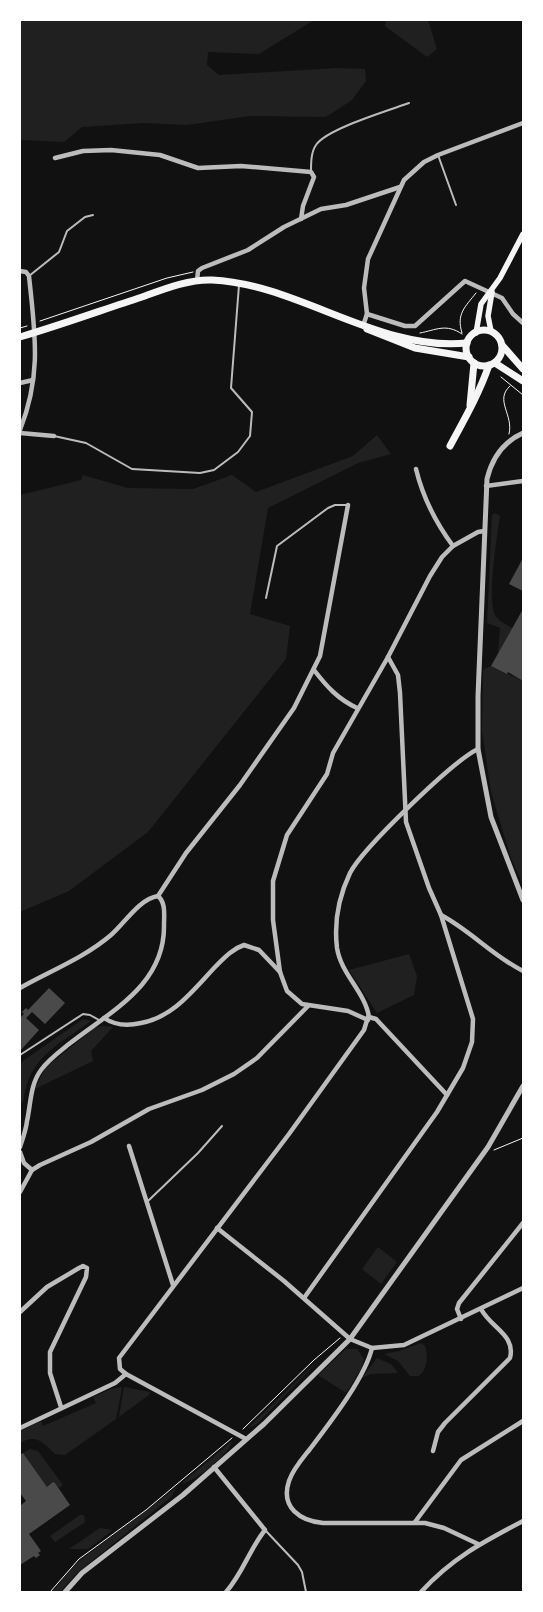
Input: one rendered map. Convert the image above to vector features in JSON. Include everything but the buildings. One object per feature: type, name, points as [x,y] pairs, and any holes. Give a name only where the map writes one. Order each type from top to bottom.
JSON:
[{"type":"highway","points":[[20,336],[151,294],[197,281],[211,280],[239,283],[363,326],[434,342],[467,343]]},
{"type":"highway","points":[[363,326],[385,338],[415,348],[471,360],[481,366],[492,364],[523,381]]},
{"type":"highway","points":[[467,343],[476,332],[483,330],[491,332],[497,335],[523,369]]},
{"type":"highway","points":[[467,343],[471,360],[470,405]]},
{"type":"highway","points":[[450,446],[470,405],[481,390],[492,364],[500,356],[502,344]]},
{"type":"main road","points":[[476,332],[481,304],[492,292],[523,234]]},
{"type":"main road","points":[[491,332],[488,316],[492,292]]},
{"type":"street","points":[[363,326],[367,314],[364,288],[368,259],[389,217],[400,187],[413,171],[438,156],[523,123]]},
{"type":"street","points":[[55,158],[82,151],[111,150],[160,155],[198,168],[241,166],[311,172],[314,177],[303,206],[301,219]]},
{"type":"street","points":[[197,281],[198,272],[248,250],[301,219],[321,210],[400,187]]},
{"type":"street","points":[[20,271],[26,272],[29,276],[36,332],[33,380],[20,432],[54,436]]},
{"type":"street","points":[[367,314],[405,326],[415,326],[461,283],[468,281],[506,301],[513,314],[523,323]]},
{"type":"street","points":[[20,383],[33,380]]},
{"type":"street","points":[[523,433],[506,444],[491,464],[486,486],[478,696],[478,748],[491,817],[523,900]]},
{"type":"street","points":[[416,469],[424,496],[434,517],[453,546]]},
{"type":"street","points":[[486,486],[523,481]]},
{"type":"street","points":[[20,988],[89,951],[110,936],[146,900],[158,896],[186,853],[240,785],[294,708],[320,656],[348,505]]},
{"type":"street","points":[[447,1095],[376,1019],[348,1011],[308,1006],[302,1004],[287,991],[280,972],[273,920],[272,893],[273,881],[282,846],[326,774],[333,753],[357,708],[388,657],[430,576],[442,557],[453,546],[478,532],[484,531]]},
{"type":"street","points":[[304,1298],[447,1095],[470,1053],[474,1030],[467,999],[441,915],[426,880],[404,812],[400,693],[398,675],[388,657]]},
{"type":"street","points":[[314,670],[328,688],[341,700],[357,708]]},
{"type":"street","points":[[246,1439],[126,1374],[120,1369],[118,1364],[122,1353],[288,1134],[364,1030],[368,1018],[365,1004],[340,960],[336,933],[339,903],[351,871],[404,812],[460,760],[478,748]]},
{"type":"street","points":[[20,1147],[28,1119],[32,1090],[40,1070],[54,1056],[102,1020],[140,988],[158,961],[163,950],[164,905],[158,896]]},
{"type":"street","points":[[441,915],[472,933],[505,962],[523,971]]},
{"type":"street","points":[[102,1020],[128,1025],[148,1022],[163,1016],[175,1008],[226,956],[244,945],[260,950],[280,972]]},
{"type":"street","points":[[20,1192],[32,1170],[40,1164],[91,1142],[149,1109],[202,1090],[234,1074],[258,1058],[308,1006]]},
{"type":"street","points":[[65,1592],[82,1573],[183,1494],[246,1439],[347,1336],[488,1147],[523,1086]]},
{"type":"street","points":[[129,1146],[173,1285]]},
{"type":"street","points":[[20,1152],[24,1163],[32,1170]]},
{"type":"street","points":[[461,1319],[457,1309],[459,1303],[523,1223]]},
{"type":"street","points":[[217,1228],[304,1298],[347,1336],[372,1348],[404,1345],[523,1288]]},
{"type":"street","points":[[20,1312],[46,1287],[83,1266],[87,1268],[86,1277],[50,1352],[50,1373],[61,1408]]},
{"type":"street","points":[[433,1451],[438,1432],[445,1423],[510,1358],[512,1348],[509,1339],[485,1316],[481,1309]]},
{"type":"street","points":[[372,1348],[369,1361],[338,1410],[294,1470],[288,1482],[287,1494],[293,1511],[299,1517],[310,1522],[416,1522],[444,1528],[478,1544]]},
{"type":"street","points":[[20,1428],[115,1383],[126,1374]]},
{"type":"street","points":[[416,1522],[461,1460],[523,1421]]},
{"type":"street","points":[[214,1467],[265,1530],[252,1549],[236,1581],[226,1592]]},
{"type":"street","points":[[421,1592],[450,1564],[478,1544],[523,1521]]},
{"type":"lane","points":[[311,172],[313,150],[321,139],[337,130],[410,103]]},
{"type":"lane","points":[[438,156],[456,205]]},
{"type":"lane","points":[[29,276],[59,252],[67,231],[85,217],[93,215]]},
{"type":"lane","points":[[54,436],[86,443],[132,468],[188,473],[214,470],[238,452],[250,436],[252,425],[252,412],[231,388],[239,283]]},
{"type":"lane","points":[[266,598],[277,546],[328,508],[335,504],[348,505]]},
{"type":"lane","points":[[20,1055],[83,1014],[102,1020]]},
{"type":"lane","points":[[146,1203],[198,1153],[222,1126]]},
{"type":"lane","points":[[265,1530],[302,1572],[306,1592]]},
{"type":"path","points":[[20,328],[167,278],[198,272]]},
{"type":"path","points":[[462,334],[459,323],[460,312],[480,286]]},
{"type":"path","points":[[498,373],[510,386],[523,395]]},
{"type":"path","points":[[506,444],[511,424],[503,397],[510,386]]},
{"type":"path","points":[[488,1147],[496,1151],[523,1138]]},
{"type":"path","points":[[50,1592],[79,1559],[154,1504],[238,1434],[314,1360],[347,1336]]},
{"type":"shaded area","points":[[20,20],[314,20],[259,54],[208,52],[207,65],[219,75],[336,68],[365,69],[366,81],[352,100],[326,117],[250,116],[187,125],[143,123],[82,127],[64,142],[20,140]]},
{"type":"shaded area","points":[[386,20],[428,20],[437,49],[427,57],[385,26]]},
{"type":"shaded area","points":[[377,435],[391,454],[358,463],[268,508],[250,614],[290,626],[286,659],[148,832],[69,891],[20,912],[20,495],[81,480],[83,475],[128,488],[193,489],[232,475],[256,492],[353,456]]},
{"type":"shaded area","points":[[495,513],[500,516],[493,567],[493,607],[495,615],[499,620],[514,629],[500,653],[498,652],[500,628],[487,623],[492,515]]},
{"type":"shaded area","points":[[491,666],[523,681],[523,885],[511,858],[491,792],[482,731],[483,670]]},
{"type":"shaded area","points":[[409,954],[417,976],[414,995],[377,1013],[349,970]]},
{"type":"shaded area","points":[[83,1019],[91,1021],[56,1046],[38,1063],[26,1087],[23,1103],[20,1100],[20,1063]]},
{"type":"shaded area","points":[[96,1027],[113,1027],[91,1051],[93,1061],[35,1089],[45,1068]]},
{"type":"shaded area","points":[[378,1247],[397,1262],[381,1284],[362,1269]]},
{"type":"shaded area","points":[[421,1343],[425,1346],[427,1358],[426,1366],[419,1376],[410,1376],[398,1361],[384,1354],[399,1351]]},
{"type":"shaded area","points":[[330,1349],[257,1424],[247,1429]]},
{"type":"shaded area","points":[[346,1349],[357,1349],[364,1359],[361,1369],[346,1393],[318,1375]]},
{"type":"shaded area","points":[[377,1358],[391,1364],[398,1373],[371,1374],[362,1378]]},
{"type":"shaded area","points":[[122,1387],[116,1419],[65,1455],[55,1454],[44,1443],[36,1439],[20,1443],[20,1431],[41,1421],[43,1426],[96,1403],[93,1397],[111,1389]]},
{"type":"shaded area","points":[[124,1387],[150,1392],[149,1395],[119,1417]]},
{"type":"shaded area","points":[[232,1441],[225,1452],[211,1466],[194,1478],[182,1483]]},
{"type":"shaded area","points":[[30,1449],[38,1451],[63,1485],[59,1488],[54,1482],[47,1487],[23,1453]]},
{"type":"shaded area","points":[[177,1487],[171,1497],[77,1573],[60,1592],[52,1592],[83,1558]]},
{"type":"shaded area","points":[[80,1515],[84,1515],[85,1522],[55,1542],[50,1536]]},
{"type":"shaded area","points":[[100,1528],[113,1530],[88,1549],[69,1549]]}]
